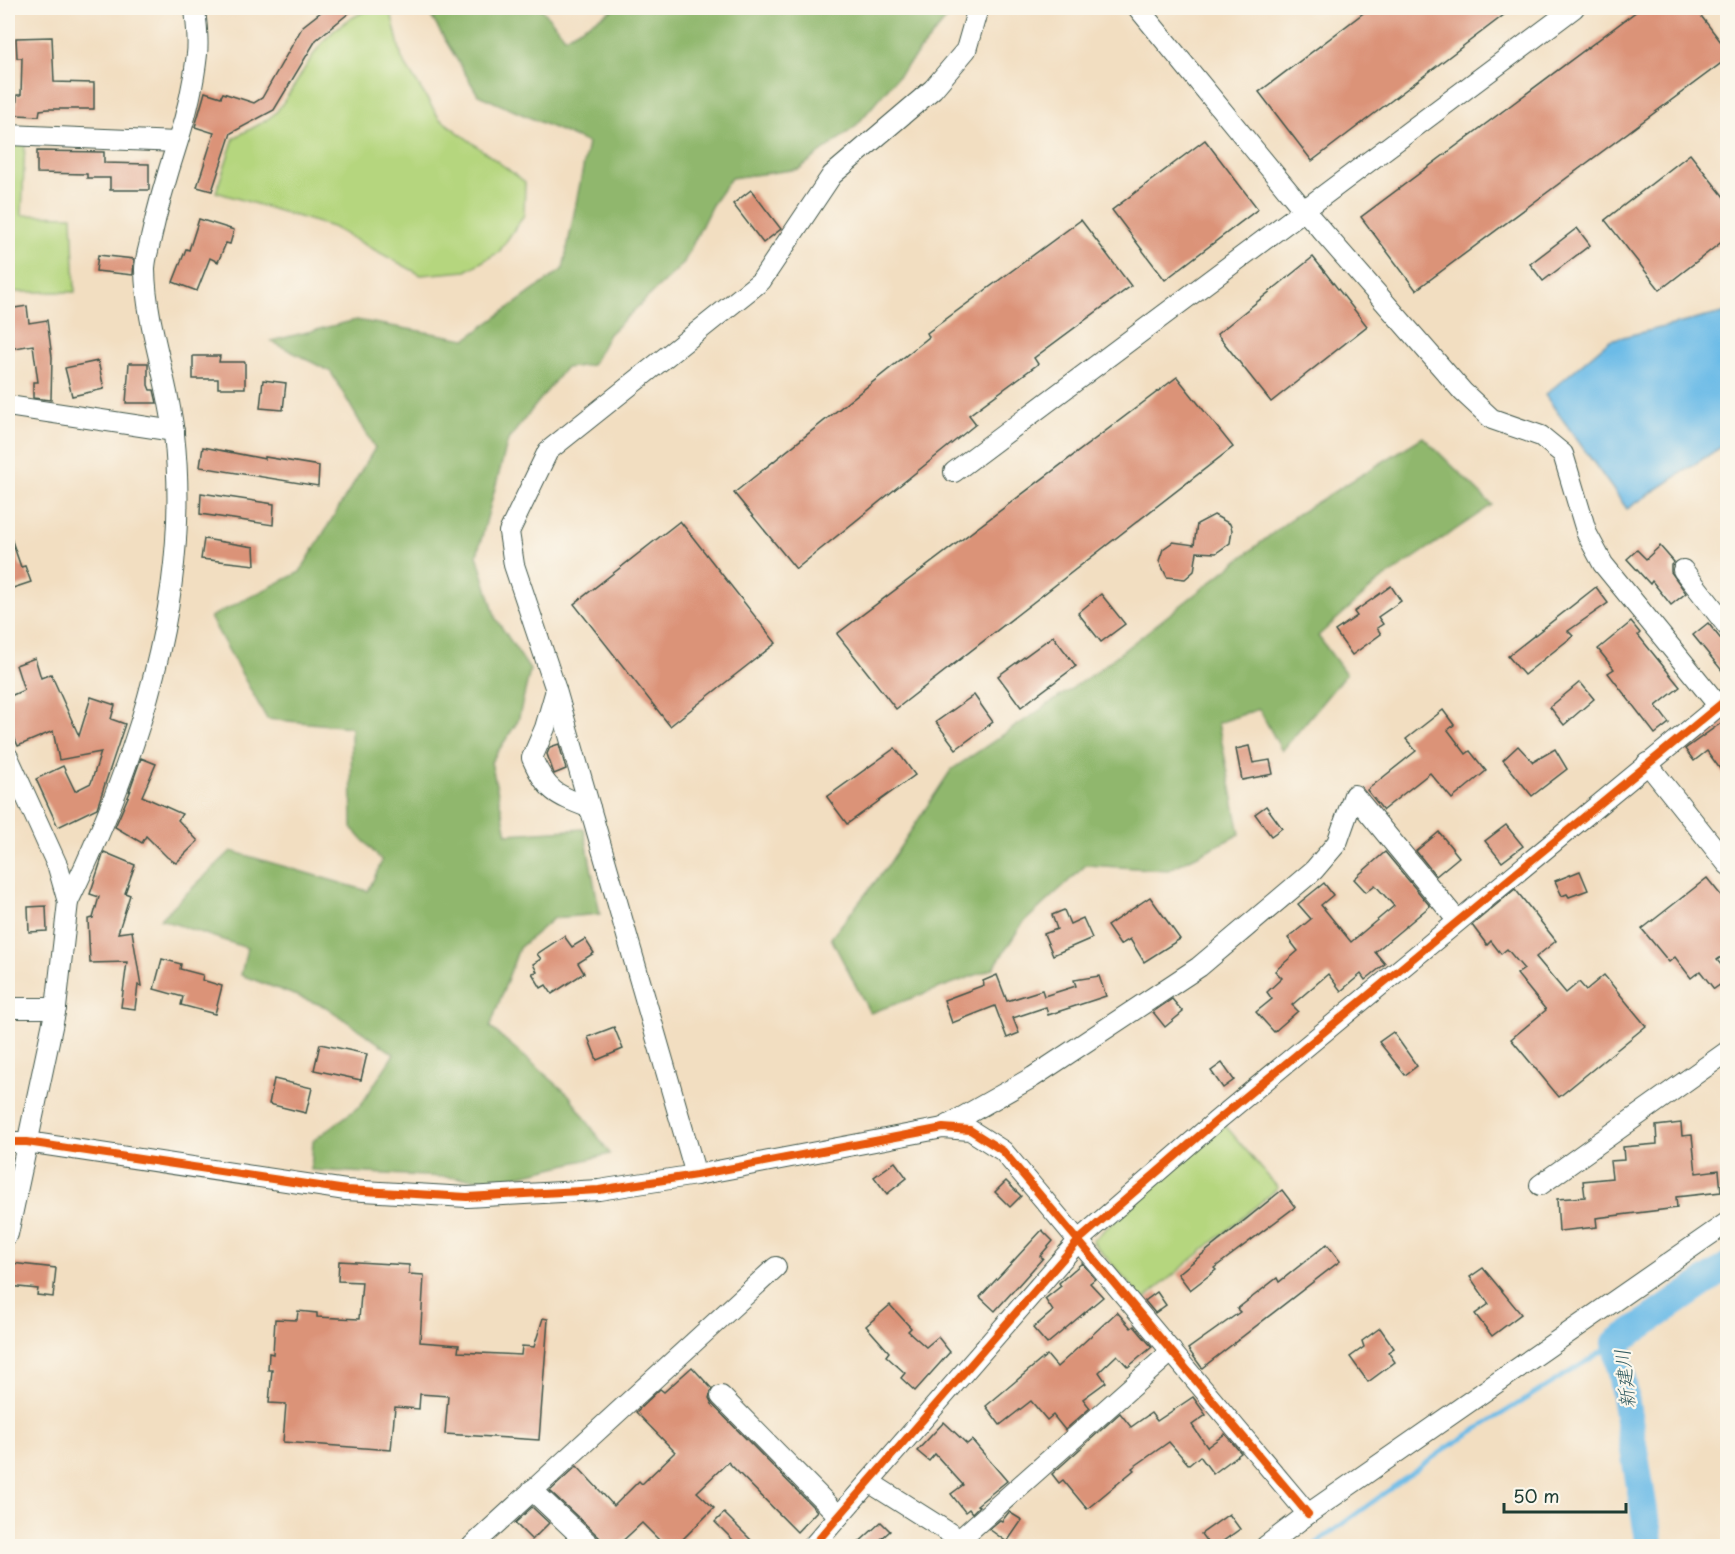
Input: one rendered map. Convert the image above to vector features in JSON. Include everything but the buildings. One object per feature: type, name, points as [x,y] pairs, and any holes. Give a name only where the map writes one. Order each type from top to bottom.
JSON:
[{"type":"street","points":[[8,1234],[56,1008],[68,902],[84,869],[139,728],[163,640],[174,572],[179,493],[174,431],[154,335],[145,268],[159,199],[177,142],[197,53],[195,8]]},
{"type":"street","points":[[696,1175],[556,690],[514,564],[509,532],[548,451],[761,281],[832,175],[933,89],[966,50],[978,8]]},
{"type":"street","points":[[813,1546],[1080,1239],[1457,920],[1723,702],[1603,564],[1587,534],[1563,454],[1541,436],[1492,419],[1463,392],[1303,209],[1138,8]]},
{"type":"street","points":[[954,472],[1574,8]]},
{"type":"street","points":[[8,135],[177,142]]},
{"type":"street","points":[[8,406],[174,431]]},
{"type":"street","points":[[1683,570],[1728,627]]},
{"type":"street","points":[[556,690],[545,728],[532,758],[543,782],[561,797],[590,808]]},
{"type":"street","points":[[8,758],[58,867],[68,902]]},
{"type":"street","points":[[1647,763],[1728,865]]},
{"type":"street","points":[[943,1128],[1033,1077],[1199,967],[1314,870],[1337,843],[1354,795],[1457,920]]},
{"type":"street","points":[[8,1008],[56,1008]]},
{"type":"street","points":[[1540,1185],[1728,1051]]},
{"type":"street","points":[[8,1142],[27,1142],[346,1190],[467,1197],[599,1190],[696,1175],[943,1128],[970,1130],[1004,1151],[1308,1514]]},
{"type":"street","points":[[1266,1546],[1308,1514],[1728,1222]]},
{"type":"street","points":[[472,1546],[776,1267]]},
{"type":"street","points":[[868,1482],[964,1543],[1172,1351]]},
{"type":"street","points":[[722,1396],[839,1516]]},
{"type":"street","points":[[532,1490],[591,1546]]},
{"type":"green space","points":[[373,8],[390,8],[402,59],[439,118],[525,182],[524,215],[499,252],[466,271],[421,275],[332,227],[216,192],[234,138],[263,122],[277,111],[325,39],[353,17]]},
{"type":"green space","points":[[426,8],[541,8],[565,37],[616,8],[956,8],[855,127],[799,169],[731,178],[712,205],[683,264],[609,334],[592,365],[565,368],[508,440],[477,555],[496,619],[530,670],[518,721],[491,762],[507,834],[584,829],[600,914],[554,918],[519,948],[490,1027],[569,1095],[610,1154],[501,1180],[311,1170],[313,1141],[361,1105],[394,1054],[326,1007],[241,975],[247,948],[160,919],[231,851],[368,891],[382,861],[352,828],[351,727],[267,719],[210,617],[300,572],[375,448],[331,372],[271,341],[356,320],[466,339],[563,269],[588,143],[478,95]]},
{"type":"green space","points":[[25,141],[22,215],[72,216],[75,292],[8,292],[8,142]]},
{"type":"green space","points":[[1423,437],[1492,505],[1377,583],[1318,636],[1346,674],[1282,751],[1259,709],[1218,723],[1240,834],[1168,870],[1086,865],[1022,924],[993,969],[870,1013],[831,938],[889,864],[951,770],[1096,672],[1296,515]]},
{"type":"green space","points":[[1224,1124],[1278,1188],[1143,1300],[1092,1241]]},
{"type":"water","points":[[1727,312],[1727,443],[1627,509],[1545,395],[1610,340]]},
{"type":"waterway","name":"新建川","points":[[1650,1546],[1616,1343],[1728,1266]]},
{"type":"waterway","points":[[1312,1546],[1445,1449],[1616,1343]]},
{"type":"cycle path","points":[[813,1546],[1080,1239],[1215,1122],[1728,698]]},
{"type":"cycle path","points":[[8,1142],[27,1142],[346,1190],[467,1197],[599,1190],[696,1175],[943,1128],[970,1130],[1003,1151],[1308,1514]]}]
